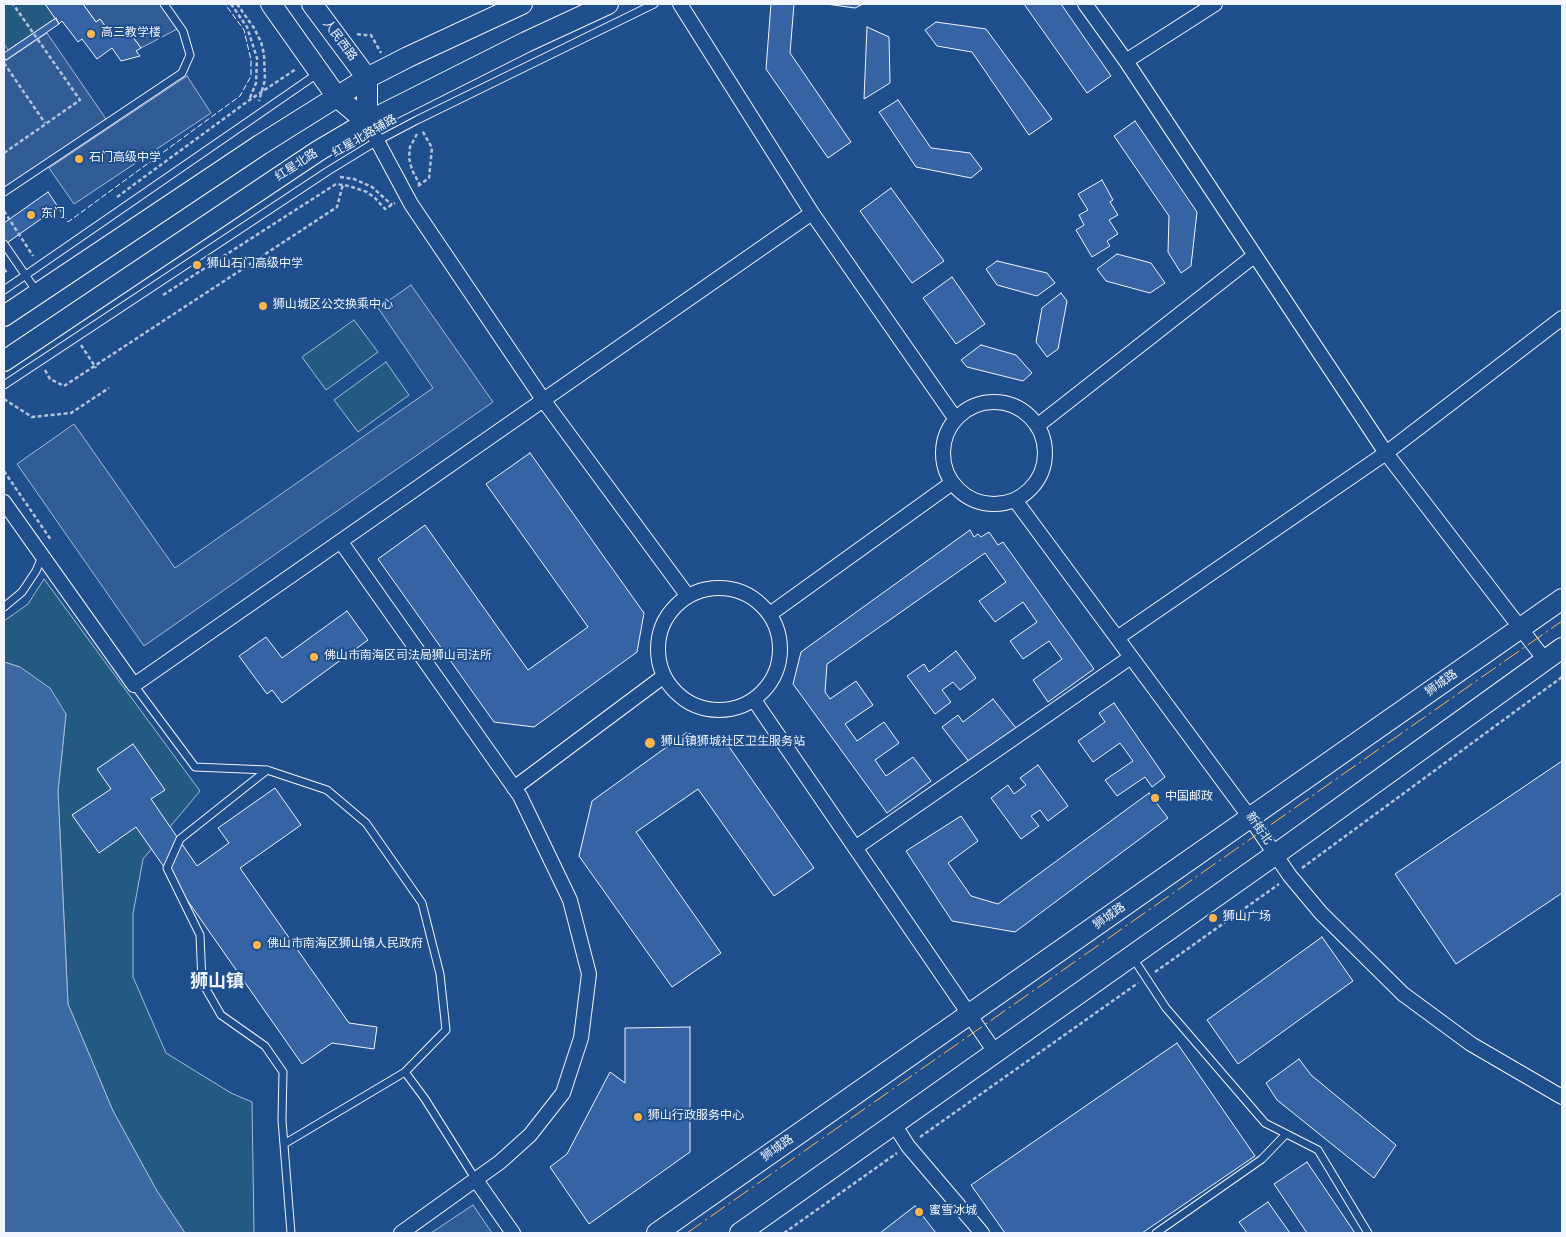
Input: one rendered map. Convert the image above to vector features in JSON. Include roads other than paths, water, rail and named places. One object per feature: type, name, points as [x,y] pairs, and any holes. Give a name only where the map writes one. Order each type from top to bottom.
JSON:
[{"type":"street","points":[[271,4],[337,97],[367,122],[412,204],[544,401],[687,595]]},
{"type":"street","name":"人民西路","points":[[312,4],[367,78]]},
{"type":"street","points":[[4,316],[260,145],[367,78],[522,4]]},
{"type":"street","name":"红星北路","points":[[4,361],[318,152],[367,122],[526,42],[608,4]]},
{"type":"street","points":[[680,4],[812,213],[955,418]]},
{"type":"street","points":[[1085,4],[1126,61],[1386,453],[1544,660]]},
{"type":"street","points":[[1126,61],[1215,4]]},
{"type":"street","points":[[367,78],[367,122]]},
{"type":"street","points":[[4,502],[134,685],[812,213]]},
{"type":"street","points":[[1037,426],[1254,256]]},
{"type":"street","points":[[1117,638],[1386,453],[1562,318]]},
{"type":"street","points":[[986,401],[1004,402],[1021,409],[1037,426],[1042,434],[1046,452],[1043,470],[1035,486],[1021,497],[1004,504],[986,504],[965,496],[952,483],[944,467],[942,449],[945,433],[955,418],[969,407],[986,401]]},
{"type":"street","points":[[770,614],[952,483]]},
{"type":"street","name":"新街北","points":[[1015,500],[1251,819],[1290,876],[1321,913],[1403,994],[1471,1044],[1562,1097]]},
{"type":"street","points":[[341,542],[520,796],[570,900],[589,974],[581,1038],[563,1093],[530,1135],[500,1162],[401,1233]]},
{"type":"street","points":[[729,587],[749,594],[766,608],[770,614],[775,623],[781,644],[779,665],[770,685],[754,700],[735,709],[713,710],[702,708],[682,699],[668,683],[659,664],[657,642],[660,628],[671,609],[687,595],[707,588],[729,587]]},
{"type":"street","name":"狮城路","points":[[657,1233],[1251,819],[1562,599]]},
{"type":"street","points":[[740,1233],[1276,854],[1562,648]]},
{"type":"street","points":[[855,848],[1131,657]]},
{"type":"street","points":[[514,788],[664,676]]},
{"type":"street","points":[[754,700],[995,1052]]},
{"type":"street","points":[[894,1124],[908,1146],[982,1233]]},
{"type":"street","points":[[476,1180],[513,1233]]},
{"type":"lane","points":[[4,192],[182,73],[190,55],[183,31],[164,4]]},
{"type":"lane","name":"红星北路辅路","points":[[4,385],[377,142],[423,117],[654,4]]},
{"type":"lane","points":[[4,290],[320,73]]},
{"type":"lane","points":[[4,244],[37,293]]},
{"type":"lane","points":[[4,607],[22,592],[36,571],[42,556]]},
{"type":"lane","points":[[134,685],[195,767],[267,770],[327,790],[366,823],[422,903],[440,974],[446,1030],[405,1072],[284,1144]]},
{"type":"lane","points":[[267,770],[180,839],[167,868],[200,935],[202,982],[221,1015],[265,1046],[283,1072],[282,1120],[290,1233]]},
{"type":"lane","points":[[1132,956],[1166,1008],[1265,1123],[1318,1150],[1368,1233]]},
{"type":"lane","points":[[405,1072],[425,1099],[476,1180]]},
{"type":"lane","points":[[1156,1233],[1262,1159],[1286,1134]]},
{"type":"place","name":"高三教学楼","points":[[91,34]]},
{"type":"place","name":"石门高级中学","points":[[79,159]]},
{"type":"place","name":"东门","points":[[31,215]]},
{"type":"place","name":"狮山石门高级中学","points":[[197,265]]},
{"type":"place","name":"狮山城区公交换乘中心","points":[[263,306]]},
{"type":"place","name":"佛山市南海区司法局狮山司法所","points":[[314,657]]},
{"type":"place","name":"狮山镇狮城社区卫生服务站","points":[[650,743]]},
{"type":"place","name":"中国邮政","points":[[1155,798]]},
{"type":"place","name":"狮山广场","points":[[1213,918]]},
{"type":"place","name":"佛山市南海区狮山镇人民政府","points":[[257,945]]},
{"type":"place","name":"狮山行政服务中心","points":[[638,1117]]},
{"type":"place","name":"蜜雪冰城","points":[[919,1212]]},
{"type":"district","name":"狮山镇","points":[[217,983]]}]
